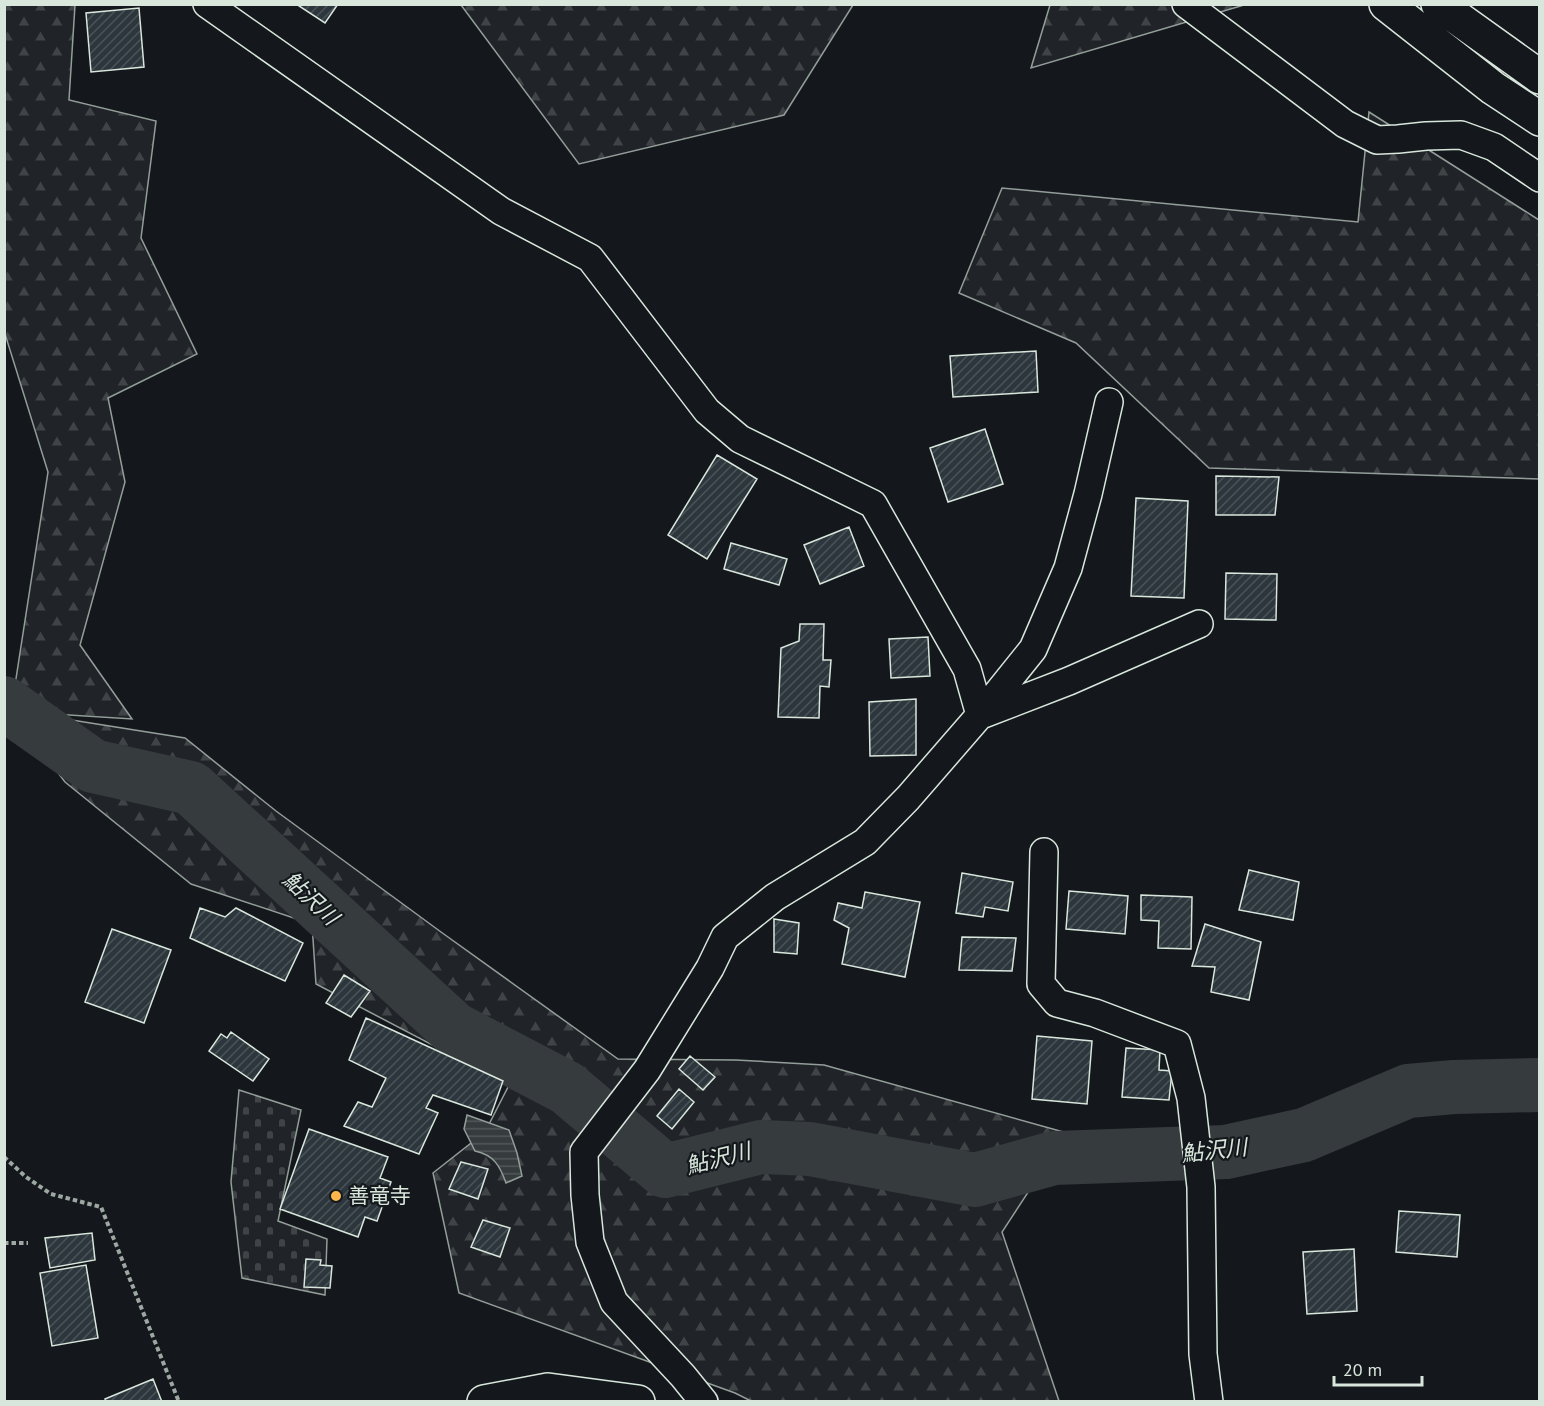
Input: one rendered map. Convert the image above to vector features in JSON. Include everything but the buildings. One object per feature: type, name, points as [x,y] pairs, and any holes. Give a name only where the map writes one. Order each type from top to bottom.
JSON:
[{"type":"main road","points":[[1368,4],[1539,119]]},
{"type":"main road","points":[[1386,4],[1493,88]]},
{"type":"main road","points":[[1438,4],[1527,68]]},
{"type":"main road","points":[[1449,4],[1527,68]]},
{"type":"main road","points":[[484,1401],[548,1390],[638,1401]]},
{"type":"street","points":[[207,4],[501,211],[590,258],[707,411],[740,439],[873,504],[967,669],[980,715]]},
{"type":"street","points":[[1186,4],[1345,124],[1377,140],[1461,135],[1494,147],[1539,178]]},
{"type":"street","points":[[704,1401],[614,1302],[590,1242],[585,1195],[584,1152],[647,1070],[710,968],[725,937],[775,897],[865,842],[908,798],[980,715],[1033,649],[1068,568],[1109,402]]},
{"type":"street","points":[[980,715],[1069,681],[1199,624]]},
{"type":"street","points":[[1044,852],[1041,984],[1057,1003],[1095,1014],[1177,1044],[1191,1098],[1201,1188],[1203,1354],[1209,1401]]},
{"type":"path","points":[[4,1157],[26,1177],[51,1194],[101,1207],[179,1401]]},
{"type":"path","points":[[4,1243],[28,1243]]},
{"type":"green space","points":[[4,5],[75,5],[69,100],[156,121],[141,238],[197,354],[108,398],[125,482],[80,645],[132,719],[21,712],[185,738],[276,811],[618,1059],[736,1060],[824,1065],[1067,1133],[1002,1232],[1059,1401],[751,1401],[735,1393],[459,1293],[433,1173],[485,1132],[509,1085],[316,984],[312,924],[191,884],[65,782],[11,711],[48,472],[5,334]]},
{"type":"green space","points":[[461,5],[853,5],[784,115],[579,164]]},
{"type":"green space","points":[[1050,5],[1244,5],[1031,68]]},
{"type":"green space","points":[[1369,112],[1539,220],[1539,479],[1209,468],[1076,343],[959,293],[1002,188],[1358,222]]},
{"type":"green space","points":[[239,1090],[301,1110],[278,1221],[327,1239],[325,1295],[242,1278],[231,1182]]},
{"type":"shaded area","points":[[467,1115],[509,1130],[522,1176],[506,1183],[492,1158],[475,1151],[464,1129]]},
{"type":"waterway","name":"鮎沢川","points":[[4,703],[93,766],[191,788],[454,1029],[567,1088],[665,1171],[761,1147],[810,1149],[975,1180],[1054,1158],[1226,1152],[1304,1135],[1408,1091],[1454,1087],[1540,1085]]},
{"type":"place","name":"善竜寺","points":[[336,1196]]}]
